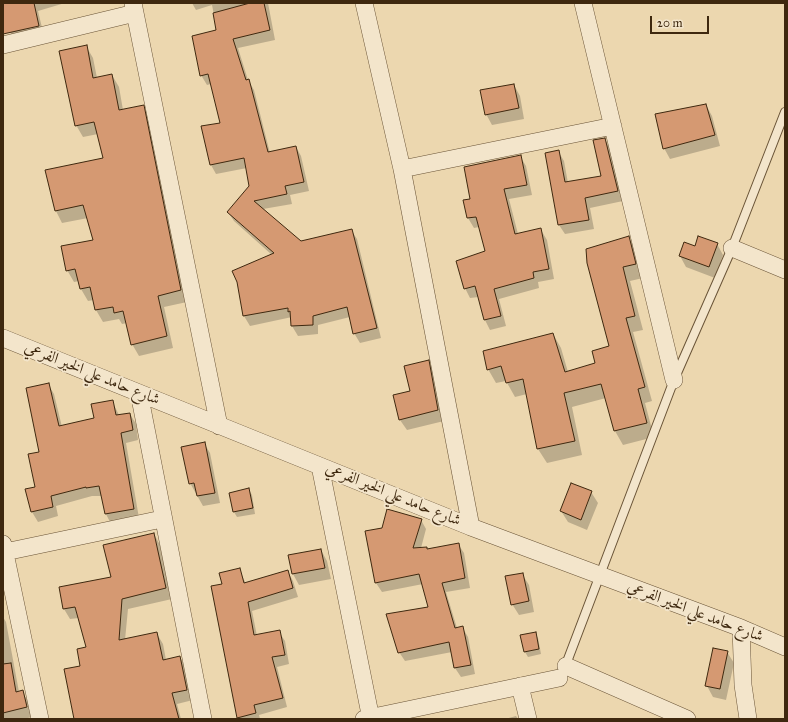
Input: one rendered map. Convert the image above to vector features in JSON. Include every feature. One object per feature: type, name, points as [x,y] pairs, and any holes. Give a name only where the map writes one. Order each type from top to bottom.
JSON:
[{"type":"street","points":[[364,3],[402,169],[471,527]]},
{"type":"street","points":[[583,3],[674,380]]},
{"type":"street","points":[[3,45],[134,8],[219,426]]},
{"type":"street","points":[[402,169],[613,126]]},
{"type":"street","points":[[732,248],[785,270]]},
{"type":"street","name":"شارع حامد علي الخير الفرعي","points":[[3,338],[471,527],[741,628],[785,647]]},
{"type":"street","points":[[139,393],[162,519],[203,719]]},
{"type":"street","points":[[320,466],[368,719],[520,686],[562,672],[687,719]]},
{"type":"street","points":[[40,719],[4,548],[162,519]]},
{"type":"street","points":[[741,628],[744,685],[748,719]]},
{"type":"street","points":[[520,686],[528,719]]},
{"type":"lane","points":[[562,672],[674,380],[732,248],[785,112]]},
{"type":"building","points":[[3,3],[34,3],[39,26],[3,34]]},
{"type":"building","points":[[250,3],[264,3],[270,30],[233,39],[246,80],[249,79],[268,152],[296,146],[304,182],[285,186],[287,194],[254,201],[301,241],[352,229],[377,328],[353,334],[347,307],[313,316],[313,325],[291,326],[290,311],[288,312],[288,308],[243,316],[237,282],[232,271],[274,253],[227,212],[249,186],[244,158],[210,165],[201,126],[220,123],[208,74],[200,76],[192,36],[216,30],[213,13]]},
{"type":"building","points":[[87,45],[93,78],[112,74],[119,110],[144,105],[181,290],[158,296],[167,336],[131,345],[123,311],[114,313],[113,307],[95,310],[90,287],[80,289],[75,269],[66,271],[61,246],[93,240],[83,205],[55,211],[45,170],[103,158],[94,122],[75,126],[59,51]]},
{"type":"building","points":[[514,84],[519,108],[485,115],[480,90]]},
{"type":"building","points":[[706,104],[715,135],[663,149],[655,114]]},
{"type":"building","points":[[605,138],[618,191],[585,198],[589,220],[558,225],[545,153],[559,150],[565,182],[601,176],[593,140]]},
{"type":"building","points":[[521,155],[527,185],[504,189],[515,234],[541,228],[549,269],[533,272],[534,278],[494,289],[501,316],[484,320],[475,286],[464,289],[456,261],[485,251],[476,217],[467,218],[463,200],[470,199],[464,167]]},
{"type":"building","points":[[629,236],[636,264],[623,267],[635,316],[626,318],[645,387],[638,389],[647,423],[614,431],[601,384],[564,393],[575,441],[537,449],[523,379],[506,383],[501,366],[487,370],[483,351],[553,333],[565,372],[595,363],[592,351],[609,346],[587,263],[586,249]]},
{"type":"building","points":[[698,236],[718,243],[709,267],[679,256],[684,242],[695,246]]},
{"type":"building","points":[[429,360],[438,410],[399,420],[393,395],[410,391],[404,366]]},
{"type":"building","points":[[49,383],[59,426],[94,418],[91,404],[113,400],[116,415],[130,413],[133,430],[121,433],[134,509],[105,514],[99,486],[86,487],[51,496],[53,507],[31,512],[25,489],[35,487],[28,454],[39,452],[26,388]]},
{"type":"building","points":[[205,442],[215,493],[197,496],[194,483],[189,484],[181,447]]},
{"type":"building","points":[[571,483],[592,491],[581,520],[560,511]]},
{"type":"building","points":[[249,488],[253,508],[233,512],[229,493]]},
{"type":"building","points":[[387,509],[422,519],[413,548],[427,547],[427,549],[459,543],[465,578],[442,583],[455,628],[463,626],[471,665],[454,668],[449,642],[398,653],[386,614],[428,607],[419,574],[375,583],[365,531],[382,528]]},
{"type":"building","points":[[154,533],[166,588],[122,599],[119,640],[157,632],[163,660],[180,656],[187,690],[172,693],[179,719],[74,719],[64,669],[80,666],[77,649],[86,647],[75,607],[63,609],[59,587],[111,577],[103,545]]},
{"type":"building","points":[[321,549],[325,568],[292,574],[288,555]]},
{"type":"building","points":[[240,568],[244,583],[288,570],[293,588],[248,602],[254,635],[280,630],[285,655],[272,657],[283,698],[254,705],[256,713],[237,718],[211,586],[222,584],[219,573]]},
{"type":"building","points":[[523,573],[529,601],[511,605],[505,576]]},
{"type":"building","points":[[536,632],[539,649],[524,652],[520,635]]},
{"type":"building","points":[[713,648],[728,651],[720,689],[705,686]]},
{"type":"building","points":[[11,663],[16,692],[23,690],[27,707],[3,713],[3,664]]}]
